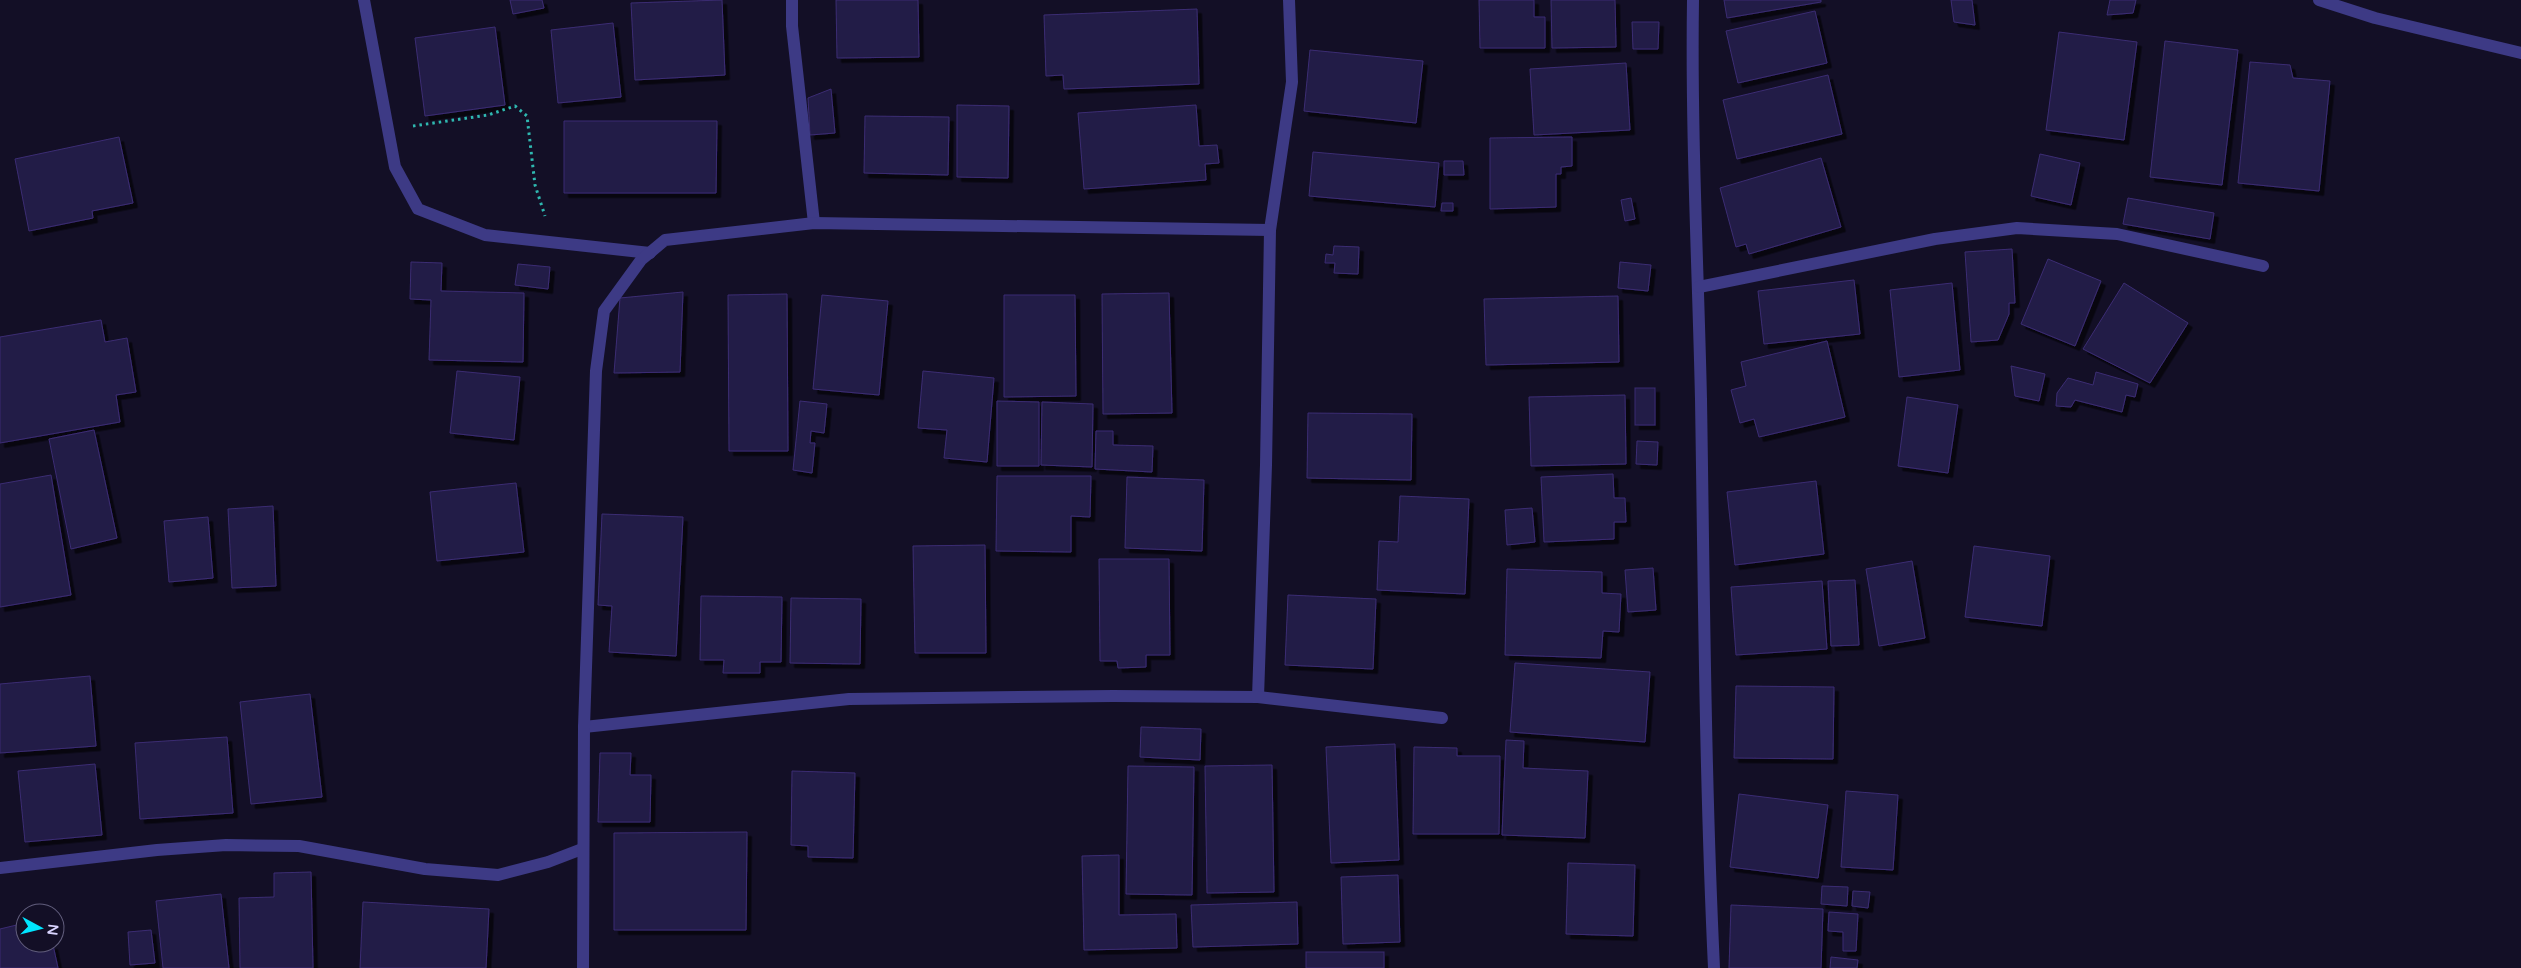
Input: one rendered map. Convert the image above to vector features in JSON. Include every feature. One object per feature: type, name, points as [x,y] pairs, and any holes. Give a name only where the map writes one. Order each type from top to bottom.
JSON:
[{"type":"street","points":[[364,0],[395,167],[418,209],[485,235],[650,253]]},
{"type":"street","points":[[792,0],[792,26],[814,223]]},
{"type":"street","points":[[1258,697],[1266,465],[1270,230],[1292,82],[1289,0]]},
{"type":"street","points":[[1693,0],[1694,174],[1699,287],[1707,838],[1714,968]]},
{"type":"street","points":[[2319,0],[2375,18],[2521,53]]},
{"type":"street","points":[[583,968],[584,728],[596,371],[604,311],[641,260],[665,240],[814,223],[1270,230]]},
{"type":"street","points":[[1699,287],[1935,239],[2017,228],[2117,234],[2263,266]]},
{"type":"street","points":[[584,728],[848,699],[1114,696],[1258,697],[1442,718]]},
{"type":"street","points":[[0,868],[157,850],[226,845],[281,845],[299,846],[425,869],[498,875],[548,862],[582,849]]},
{"type":"path","points":[[388,129],[488,115],[515,106],[527,116],[534,185],[546,219],[561,244]]},
{"type":"building","points":[[510,0],[542,0],[544,8],[513,14]]},
{"type":"building","points":[[722,0],[725,75],[635,80],[631,3]]},
{"type":"building","points":[[836,0],[918,0],[919,57],[837,58]]},
{"type":"building","points":[[1479,0],[1534,0],[1534,17],[1545,17],[1545,48],[1480,48]]},
{"type":"building","points":[[1551,0],[1615,0],[1616,47],[1552,48]]},
{"type":"building","points":[[1724,0],[1821,0],[1821,2],[1727,18]]},
{"type":"building","points":[[1951,0],[1972,0],[1975,25],[1954,22]]},
{"type":"building","points":[[2110,0],[2136,0],[2133,13],[2107,15]]},
{"type":"building","points":[[1197,9],[1199,84],[1064,89],[1063,75],[1046,76],[1044,15]]},
{"type":"building","points":[[1815,11],[1827,63],[1738,83],[1726,31]]},
{"type":"building","points":[[1632,22],[1659,22],[1658,49],[1633,49]]},
{"type":"building","points":[[613,23],[621,97],[558,103],[551,30]]},
{"type":"building","points":[[495,27],[505,105],[425,116],[415,38]]},
{"type":"building","points":[[2059,32],[2137,42],[2124,140],[2046,130]]},
{"type":"building","points":[[2165,41],[2238,50],[2222,185],[2150,177]]},
{"type":"building","points":[[1310,50],[1423,61],[1416,123],[1304,111]]},
{"type":"building","points":[[2250,62],[2290,65],[2293,78],[2330,81],[2319,191],[2238,183]]},
{"type":"building","points":[[1626,63],[1630,130],[1534,135],[1530,69]]},
{"type":"building","points":[[1828,75],[1842,134],[1737,159],[1723,100]]},
{"type":"building","points":[[831,89],[835,133],[810,135],[808,98]]},
{"type":"building","points":[[957,105],[1009,106],[1008,178],[957,177]]},
{"type":"building","points":[[1196,105],[1199,146],[1217,145],[1219,163],[1205,164],[1206,180],[1084,189],[1078,113]]},
{"type":"building","points":[[865,116],[949,117],[948,175],[864,173]]},
{"type":"building","points":[[564,121],[717,121],[716,193],[564,193]]},
{"type":"building","points":[[119,137],[133,203],[92,211],[93,218],[29,231],[15,159]]},
{"type":"building","points":[[1572,137],[1572,166],[1561,167],[1561,174],[1556,174],[1556,207],[1490,209],[1490,138]]},
{"type":"building","points":[[1313,152],[1439,163],[1435,207],[1309,196]]},
{"type":"building","points":[[2040,154],[2080,163],[2071,205],[2031,196]]},
{"type":"building","points":[[1821,158],[1841,227],[1749,254],[1746,244],[1736,247],[1720,188]]},
{"type":"building","points":[[1444,161],[1463,161],[1464,175],[1444,175]]},
{"type":"building","points":[[1631,198],[1635,219],[1625,221],[1621,200]]},
{"type":"building","points":[[2128,198],[2214,213],[2210,239],[2123,224]]},
{"type":"building","points":[[1442,203],[1453,203],[1453,211],[1441,211]]},
{"type":"building","points":[[1334,246],[1359,247],[1358,274],[1334,273],[1335,263],[1325,263],[1326,254],[1333,255]]},
{"type":"building","points":[[2012,249],[2015,303],[2009,303],[2009,314],[1998,340],[1971,342],[1965,252]]},
{"type":"building","points":[[2048,259],[2101,281],[2075,346],[2021,324]]},
{"type":"building","points":[[411,262],[442,263],[441,291],[524,293],[523,362],[429,360],[431,300],[410,299]]},
{"type":"building","points":[[1620,262],[1651,265],[1648,291],[1618,288]]},
{"type":"building","points":[[518,264],[550,267],[548,289],[515,285]]},
{"type":"building","points":[[1854,280],[1860,334],[1764,344],[1758,291]]},
{"type":"building","points":[[1952,283],[1960,370],[1899,377],[1890,290]]},
{"type":"building","points":[[2124,283],[2188,323],[2150,383],[2083,349]]},
{"type":"building","points":[[683,292],[680,372],[614,373],[620,298]]},
{"type":"building","points":[[1169,293],[1172,413],[1103,414],[1102,294]]},
{"type":"building","points":[[787,294],[788,451],[729,451],[728,295]]},
{"type":"building","points":[[822,295],[888,301],[879,395],[813,389]]},
{"type":"building","points":[[1004,295],[1075,295],[1076,396],[1004,397]]},
{"type":"building","points":[[1618,296],[1619,362],[1486,365],[1484,299]]},
{"type":"building","points":[[101,320],[105,342],[127,338],[136,392],[116,395],[120,422],[0,443],[0,337]]},
{"type":"building","points":[[1827,341],[1845,417],[1759,437],[1754,419],[1740,423],[1731,390],[1746,386],[1741,362]]},
{"type":"building","points":[[2011,366],[2045,374],[2039,401],[2015,396]]},
{"type":"building","points":[[457,371],[520,377],[514,440],[450,433]]},
{"type":"building","points":[[923,371],[994,378],[987,462],[944,458],[947,430],[918,428]]},
{"type":"building","points":[[2096,372],[2138,384],[2135,397],[2126,395],[2122,412],[2075,400],[2071,407],[2056,406],[2057,393],[2068,378],[2093,385]]},
{"type":"building","points":[[1635,388],[1655,388],[1655,425],[1635,425]]},
{"type":"building","points":[[1625,395],[1626,464],[1531,466],[1529,397]]},
{"type":"building","points":[[1907,397],[1958,405],[1948,473],[1898,466]]},
{"type":"building","points":[[800,401],[827,404],[824,433],[811,431],[810,443],[815,443],[812,473],[793,470]]},
{"type":"building","points":[[997,401],[1039,402],[1039,466],[997,466]]},
{"type":"building","points":[[1042,402],[1093,404],[1092,467],[1041,465]]},
{"type":"building","points":[[1308,413],[1412,414],[1411,480],[1307,478]]},
{"type":"building","points":[[94,430],[117,538],[71,549],[49,439]]},
{"type":"building","points":[[1096,431],[1113,431],[1113,445],[1153,446],[1152,472],[1095,469]]},
{"type":"building","points":[[1637,441],[1658,442],[1657,465],[1636,464]]},
{"type":"building","points":[[1613,474],[1614,498],[1625,498],[1626,522],[1614,522],[1614,539],[1544,542],[1541,477]]},
{"type":"building","points":[[51,475],[71,595],[0,607],[0,484]]},
{"type":"building","points":[[997,476],[1091,476],[1090,517],[1071,516],[1071,552],[996,551]]},
{"type":"building","points":[[1127,477],[1204,480],[1202,551],[1125,548]]},
{"type":"building","points":[[1816,481],[1824,554],[1735,565],[1727,492]]},
{"type":"building","points":[[516,483],[524,552],[437,561],[430,492]]},
{"type":"building","points":[[1400,496],[1469,499],[1465,594],[1377,590],[1379,541],[1398,542]]},
{"type":"building","points":[[273,506],[276,586],[232,588],[228,509]]},
{"type":"building","points":[[1532,508],[1535,542],[1507,545],[1505,510]]},
{"type":"building","points":[[602,514],[683,517],[676,656],[609,652],[612,606],[598,605]]},
{"type":"building","points":[[208,517],[213,578],[169,582],[164,521]]},
{"type":"building","points":[[985,545],[986,653],[915,653],[913,546]]},
{"type":"building","points":[[1974,546],[2050,556],[2042,626],[1965,617]]},
{"type":"building","points":[[1099,559],[1169,559],[1170,655],[1146,655],[1146,667],[1118,668],[1117,661],[1100,661]]},
{"type":"building","points":[[1912,561],[1925,638],[1879,646],[1866,569]]},
{"type":"building","points":[[1653,568],[1656,610],[1628,612],[1625,570]]},
{"type":"building","points":[[1507,569],[1602,572],[1602,593],[1621,594],[1619,632],[1603,631],[1601,658],[1505,655]]},
{"type":"building","points":[[1855,580],[1859,645],[1831,646],[1828,581]]},
{"type":"building","points":[[1822,581],[1827,649],[1736,655],[1731,587]]},
{"type":"building","points":[[1288,595],[1376,599],[1373,669],[1285,665]]},
{"type":"building","points":[[701,596],[782,597],[781,662],[760,662],[760,673],[723,673],[724,660],[700,660]]},
{"type":"building","points":[[791,598],[861,599],[860,664],[790,663]]},
{"type":"building","points":[[1515,663],[1650,672],[1645,742],[1510,732]]},
{"type":"building","points":[[90,676],[96,746],[0,753],[0,684]]},
{"type":"building","points":[[1736,686],[1834,687],[1833,759],[1734,758]]},
{"type":"building","points":[[310,694],[322,797],[251,804],[240,702]]},
{"type":"building","points":[[1141,727],[1201,729],[1200,760],[1140,757]]},
{"type":"building","points":[[227,737],[233,813],[140,819],[135,743]]},
{"type":"building","points":[[1506,740],[1524,741],[1523,768],[1588,771],[1585,838],[1502,835]]},
{"type":"building","points":[[1395,744],[1399,860],[1331,863],[1326,747]]},
{"type":"building","points":[[1414,747],[1457,748],[1457,756],[1500,756],[1499,834],[1413,834]]},
{"type":"building","points":[[600,753],[631,753],[630,775],[651,775],[650,822],[598,822]]},
{"type":"building","points":[[95,764],[102,835],[25,842],[18,771]]},
{"type":"building","points":[[1272,765],[1274,892],[1207,893],[1205,766]]},
{"type":"building","points":[[1128,766],[1194,767],[1192,895],[1126,894]]},
{"type":"building","points":[[792,771],[855,773],[853,858],[808,857],[808,846],[791,845]]},
{"type":"building","points":[[1846,791],[1898,795],[1893,870],[1841,867]]},
{"type":"building","points":[[1739,794],[1828,805],[1818,878],[1730,867]]},
{"type":"building","points":[[747,832],[746,930],[614,930],[614,833]]},
{"type":"building","points":[[1119,855],[1119,915],[1176,914],[1177,948],[1084,950],[1082,856]]},
{"type":"building","points":[[1568,863],[1635,865],[1633,936],[1566,934]]},
{"type":"building","points":[[311,872],[313,968],[240,968],[239,898],[274,897],[274,873]]},
{"type":"building","points":[[1398,875],[1400,942],[1343,944],[1341,877]]},
{"type":"building","points":[[1822,886],[1848,887],[1847,906],[1821,904]]},
{"type":"building","points":[[1853,891],[1870,892],[1868,908],[1852,906]]},
{"type":"building","points":[[221,894],[229,968],[163,968],[156,901]]},
{"type":"building","points":[[363,902],[489,909],[486,968],[360,968]]},
{"type":"building","points":[[1297,902],[1298,944],[1193,947],[1191,905]]},
{"type":"building","points":[[1731,905],[1823,909],[1821,968],[1729,968]]},
{"type":"building","points":[[1829,912],[1858,914],[1856,951],[1843,951],[1843,932],[1828,931]]},
{"type":"building","points":[[15,925],[15,953],[55,953],[58,968],[0,968],[0,929]]},
{"type":"building","points":[[151,930],[155,963],[130,965],[128,932]]},
{"type":"building","points":[[1306,952],[1384,952],[1384,968],[1306,968]]},
{"type":"building","points":[[1831,957],[1858,960],[1857,968],[1830,968]]}]
